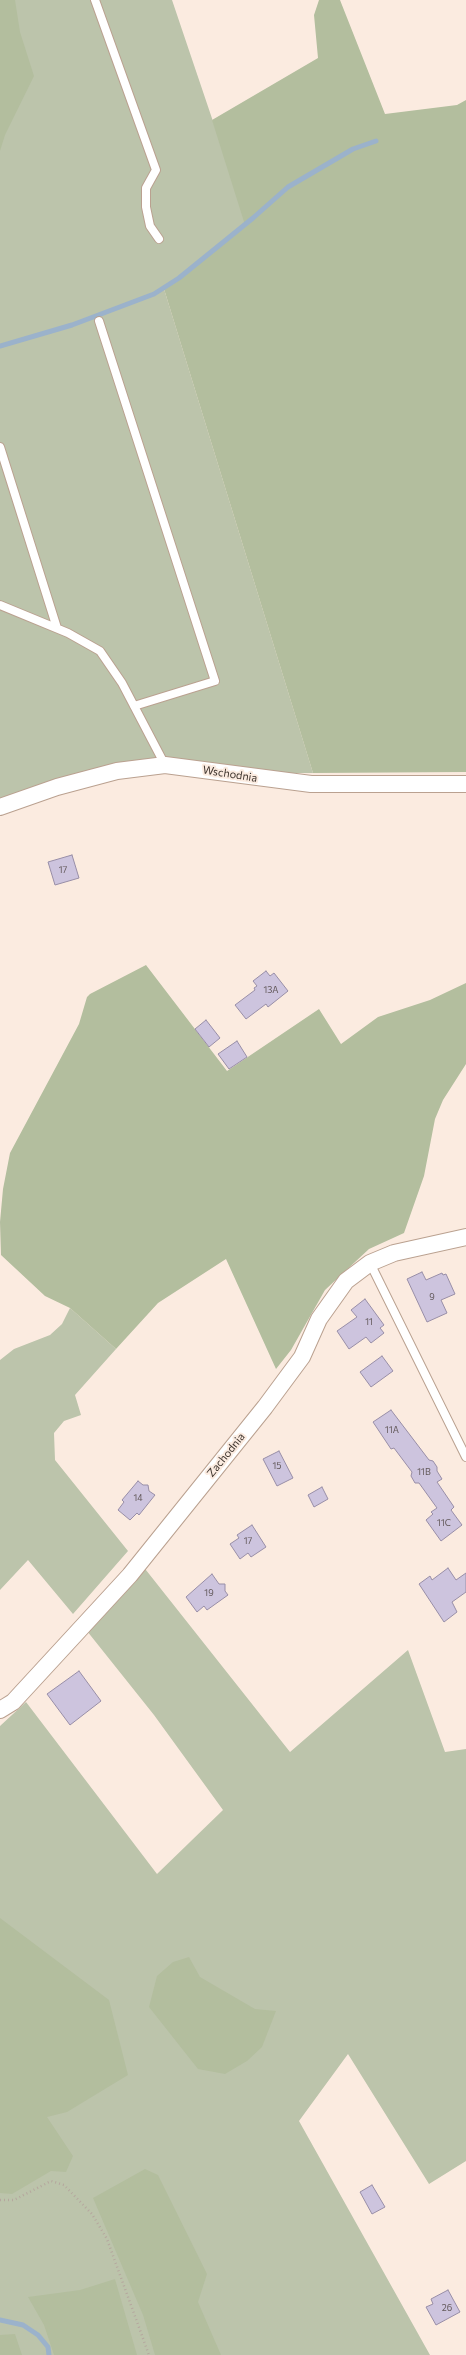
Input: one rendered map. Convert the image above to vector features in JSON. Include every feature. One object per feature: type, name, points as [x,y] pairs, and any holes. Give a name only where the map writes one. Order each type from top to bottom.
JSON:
[{"type":"street","name":"Wschodnia","points":[[0,807],[56,788],[117,771],[165,765],[311,784],[466,784]]},
{"type":"street","name":"Zachodnia","points":[[0,1710],[13,1702],[130,1575],[265,1407],[298,1363],[319,1319],[346,1281],[370,1263],[394,1253],[466,1237]]},
{"type":"lane","points":[[95,0],[156,170],[146,188],[146,207],[150,226],[159,239]]},
{"type":"lane","points":[[99,321],[215,681],[134,706]]},
{"type":"lane","points":[[0,447],[57,628]]},
{"type":"lane","points":[[0,606],[57,628],[100,651],[122,683],[165,765]]},
{"type":"lane","points":[[370,1263],[466,1457]]},
{"type":"path","points":[[0,2200],[14,2200],[51,2181],[64,2185],[92,2214],[107,2239],[149,2355]]},
{"type":"green space","points":[[0,0],[172,0],[247,222],[180,282],[164,289],[313,773],[263,773],[195,765],[0,800]]},
{"type":"green space","points":[[0,0],[15,0],[20,32],[34,76],[5,135],[0,151]]},
{"type":"green space","points":[[319,0],[340,0],[385,114],[457,105],[466,100],[466,772],[313,773],[164,289],[245,225],[212,120],[318,58],[314,15]]},
{"type":"green space","points":[[146,965],[227,1071],[319,1009],[341,1044],[378,1017],[430,1000],[466,983],[466,1064],[443,1100],[435,1119],[424,1176],[404,1233],[369,1249],[325,1290],[291,1350],[276,1369],[226,1259],[158,1303],[116,1349],[70,1308],[45,1296],[1,1255],[0,1222],[3,1189],[10,1153],[79,1024],[87,997],[90,994]]},
{"type":"green space","points":[[70,1308],[116,1349],[75,1395],[81,1415],[64,1421],[54,1433],[55,1460],[128,1551],[73,1614],[28,1560],[0,1590],[0,1360],[14,1349],[50,1335],[62,1324]]},
{"type":"green space","points":[[142,1565],[290,1752],[408,1650],[445,1752],[466,1749],[466,2161],[429,2184],[348,2054],[299,2121],[430,2355],[0,2355],[0,1726],[26,1702],[157,1874],[223,1810],[154,1715],[87,1631]]},
{"type":"green space","points":[[0,1918],[109,2000],[128,2075],[67,2112],[47,2117],[73,2156],[66,2172],[51,2171],[12,2194],[0,2193]]},
{"type":"green space","points":[[189,1957],[200,1977],[255,2009],[276,2011],[262,2047],[247,2061],[225,2074],[198,2069],[149,2007],[157,1976],[173,1962]]},
{"type":"green space","points":[[145,2169],[158,2175],[207,2274],[198,2302],[221,2355],[155,2355],[143,2315],[93,2198]]},
{"type":"green space","points":[[115,2279],[137,2355],[54,2355],[44,2325],[28,2297],[80,2290]]},
{"type":"green space","points":[[15,2334],[22,2355],[0,2355],[0,2335]]},
{"type":"building","points":[[72,855],[79,878],[55,885],[48,862]]},
{"type":"building","points":[[266,971],[270,976],[274,973],[288,991],[268,1007],[266,1004],[246,1019],[235,1005],[255,990],[254,988],[257,986],[253,981]]},
{"type":"building","points":[[206,1020],[220,1038],[209,1047],[195,1029]]},
{"type":"building","points":[[237,1041],[247,1057],[229,1069],[218,1054]]},
{"type":"building","points":[[422,1272],[426,1280],[442,1273],[443,1275],[446,1274],[455,1294],[441,1300],[447,1313],[427,1322],[407,1279]]},
{"type":"building","points":[[365,1299],[384,1325],[380,1328],[384,1333],[371,1343],[366,1337],[349,1349],[337,1331],[357,1317],[351,1310]]},
{"type":"building","points":[[382,1356],[393,1371],[371,1387],[360,1372]]},
{"type":"building","points":[[391,1410],[429,1460],[433,1461],[437,1467],[437,1471],[442,1479],[437,1482],[454,1507],[451,1510],[462,1525],[441,1541],[426,1520],[433,1514],[431,1512],[437,1508],[419,1483],[415,1483],[411,1476],[412,1472],[394,1448],[391,1449],[373,1422]]},
{"type":"building","points":[[279,1451],[293,1478],[277,1486],[263,1459]]},
{"type":"building","points":[[138,1481],[143,1485],[148,1485],[149,1491],[155,1495],[139,1515],[137,1513],[130,1520],[118,1510],[124,1502],[122,1500]]},
{"type":"building","points":[[322,1487],[328,1499],[314,1507],[308,1495]]},
{"type":"building","points":[[252,1525],[266,1547],[251,1557],[248,1553],[240,1559],[230,1544],[239,1538],[237,1535]]},
{"type":"building","points":[[448,1568],[456,1580],[466,1573],[466,1592],[452,1602],[457,1612],[444,1622],[419,1584],[430,1576],[432,1580]]},
{"type":"building","points":[[212,1574],[219,1584],[225,1584],[225,1591],[228,1595],[207,1610],[204,1606],[197,1612],[186,1597]]},
{"type":"building","points":[[79,1671],[101,1701],[70,1725],[47,1694]]},
{"type":"building","points":[[372,2185],[385,2207],[372,2214],[360,2192]]},
{"type":"building","points":[[448,2290],[460,2312],[436,2325],[426,2307],[433,2304],[431,2299]]},
{"type":"waterway","points":[[0,346],[72,325],[154,294],[179,278],[253,218],[288,187],[353,149],[376,141]]},
{"type":"waterway","points":[[0,2320],[23,2325],[38,2335],[48,2347],[49,2355]]}]
